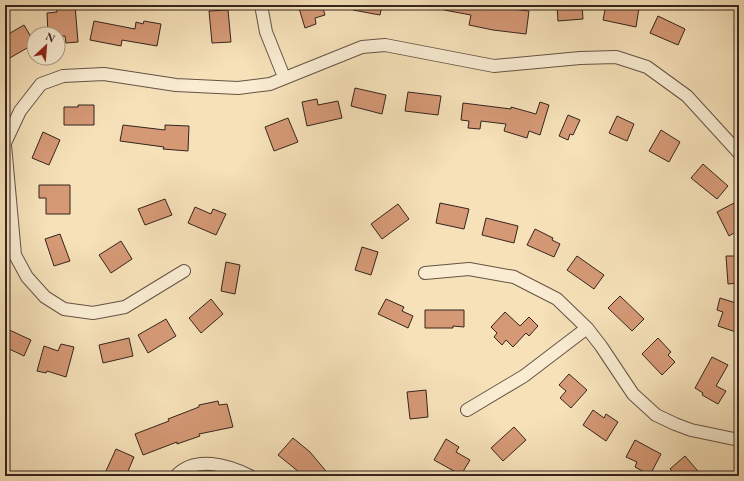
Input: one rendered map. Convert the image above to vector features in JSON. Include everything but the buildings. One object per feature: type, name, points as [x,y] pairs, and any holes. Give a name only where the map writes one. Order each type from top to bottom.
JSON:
[{"type":"street","points":[[261,5],[266,32],[284,77]]},
{"type":"street","points":[[184,271],[125,307],[93,313],[64,309],[45,297],[10,256],[5,144],[20,111],[41,84],[63,76],[104,74],[176,85],[238,88],[270,84],[284,77],[362,47],[385,45],[494,66],[580,58],[616,57],[647,67],[687,96],[739,152]]},
{"type":"street","points":[[425,273],[469,269],[514,277],[557,299],[587,328],[633,394],[656,415],[691,430],[739,440]]},
{"type":"street","points":[[467,410],[524,376],[587,328]]},
{"type":"street","points":[[176,476],[181,470],[196,464],[219,465],[250,476]]}]
